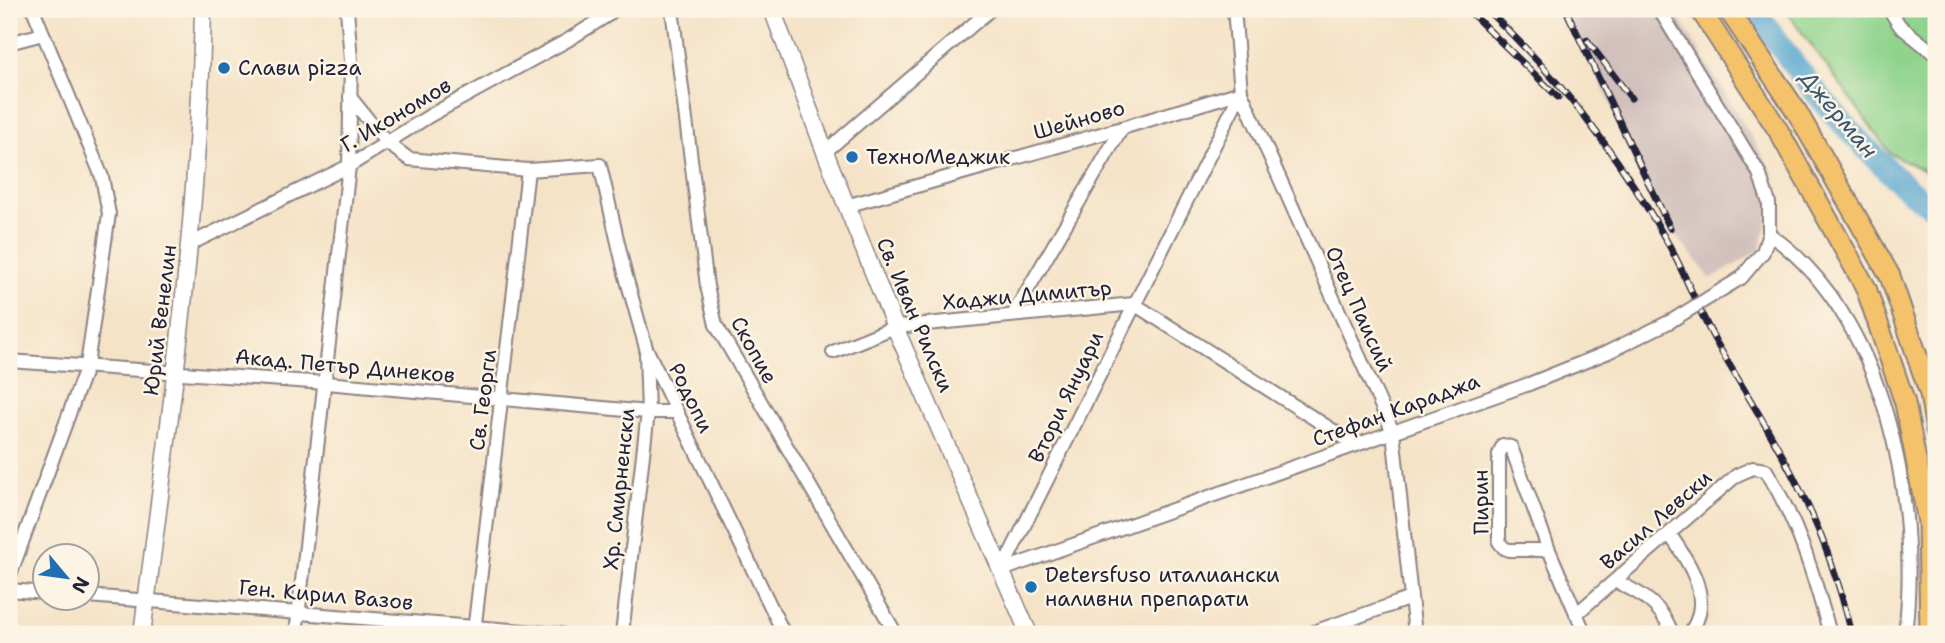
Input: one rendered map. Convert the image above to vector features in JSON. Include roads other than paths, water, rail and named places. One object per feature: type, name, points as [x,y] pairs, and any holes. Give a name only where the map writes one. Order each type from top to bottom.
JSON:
[{"type":"main road","points":[[1700,9],[1778,130],[1866,288],[1905,403],[1928,523],[1930,634]]},
{"type":"main road","points":[[1728,9],[1797,112],[1889,276],[1930,394],[1936,431]]},
{"type":"street","points":[[9,578],[87,365],[109,214],[102,177],[33,9]]},
{"type":"street","name":"Юрий Венелин","points":[[142,634],[190,244],[201,90],[203,9]]},
{"type":"street","points":[[296,634],[349,166],[351,61],[347,9]]},
{"type":"street","name":"Скопие","points":[[671,9],[707,286],[716,326],[896,634]]},
{"type":"street","name":"Св. Иван Рилски","points":[[772,9],[825,152],[895,327],[1029,634]]},
{"type":"street","points":[[825,152],[991,9]]},
{"type":"street","name":"Отец Паисий","points":[[1234,9],[1241,92],[1393,432],[1415,634]]},
{"type":"street","points":[[1659,9],[1759,173],[1769,203],[1769,234],[1798,256],[1824,284],[1853,331],[1879,393],[1893,436],[1903,497],[1908,555],[1905,634]]},
{"type":"street","points":[[1889,9],[1900,26],[1936,55]]},
{"type":"street","name":"Г. Икономов","points":[[190,244],[349,166],[431,115],[568,40],[610,11]]},
{"type":"street","points":[[9,43],[43,34]]},
{"type":"street","name":"Шейново","points":[[846,206],[1241,92]]},
{"type":"street","name":"Втори Януари","points":[[1002,570],[1241,92]]},
{"type":"street","points":[[350,97],[386,142],[409,159],[528,170]]},
{"type":"street","points":[[1013,314],[1122,128]]},
{"type":"street","name":"Родопи","points":[[528,170],[600,164],[625,273],[646,348],[784,634]]},
{"type":"street","name":"Св. Георги","points":[[474,630],[528,170]]},
{"type":"street","name":"Стефан Караджа","points":[[1002,570],[1529,384],[1606,353],[1671,321],[1741,278],[1763,252],[1769,234]]},
{"type":"street","name":"Хаджи Димитър","points":[[833,352],[895,327],[1133,304],[1356,445]]},
{"type":"street","name":"Хр. Смирненски","points":[[622,634],[648,412],[646,348]]},
{"type":"street","name":"Акад. Петър Динеков","points":[[9,361],[176,371],[648,412],[677,412]]},
{"type":"street","name":"Пирин","points":[[1549,550],[1509,550],[1499,542],[1499,454],[1503,445],[1511,447],[1549,550],[1585,634]]},
{"type":"street","name":"Васил Левски","points":[[1576,614],[1737,475],[1753,467],[1766,470],[1803,542],[1829,634]]},
{"type":"street","points":[[1670,535],[1693,571],[1699,589],[1698,617],[1689,634]]},
{"type":"street","points":[[1615,581],[1637,591],[1654,605],[1666,619],[1673,634]]},
{"type":"street","points":[[9,590],[32,592]]},
{"type":"street","name":"Ген. Кирил Вазов","points":[[102,597],[299,612],[474,630],[561,634]]},
{"type":"street","points":[[1308,634],[1411,598]]},
{"type":"waterway","name":"Джерман","points":[[1754,9],[1799,71],[1849,130],[1909,190],[1936,207]]},
{"type":"railway","points":[[1467,9],[1558,97]]},
{"type":"railway","points":[[1486,9],[1564,91],[1610,151],[1651,214],[1710,331],[1781,452],[1808,507],[1830,560],[1852,634]]},
{"type":"railway","points":[[1568,14],[1670,228]]},
{"type":"railway","points":[[1587,40],[1631,98]]},
{"type":"place","name":"Слави pizza","points":[[224,68]]},
{"type":"place","name":"ТехноМеджик","points":[[852,157]]},
{"type":"place","name":"Detersfuso италиански наливни препарати","points":[[1031,587]]}]
